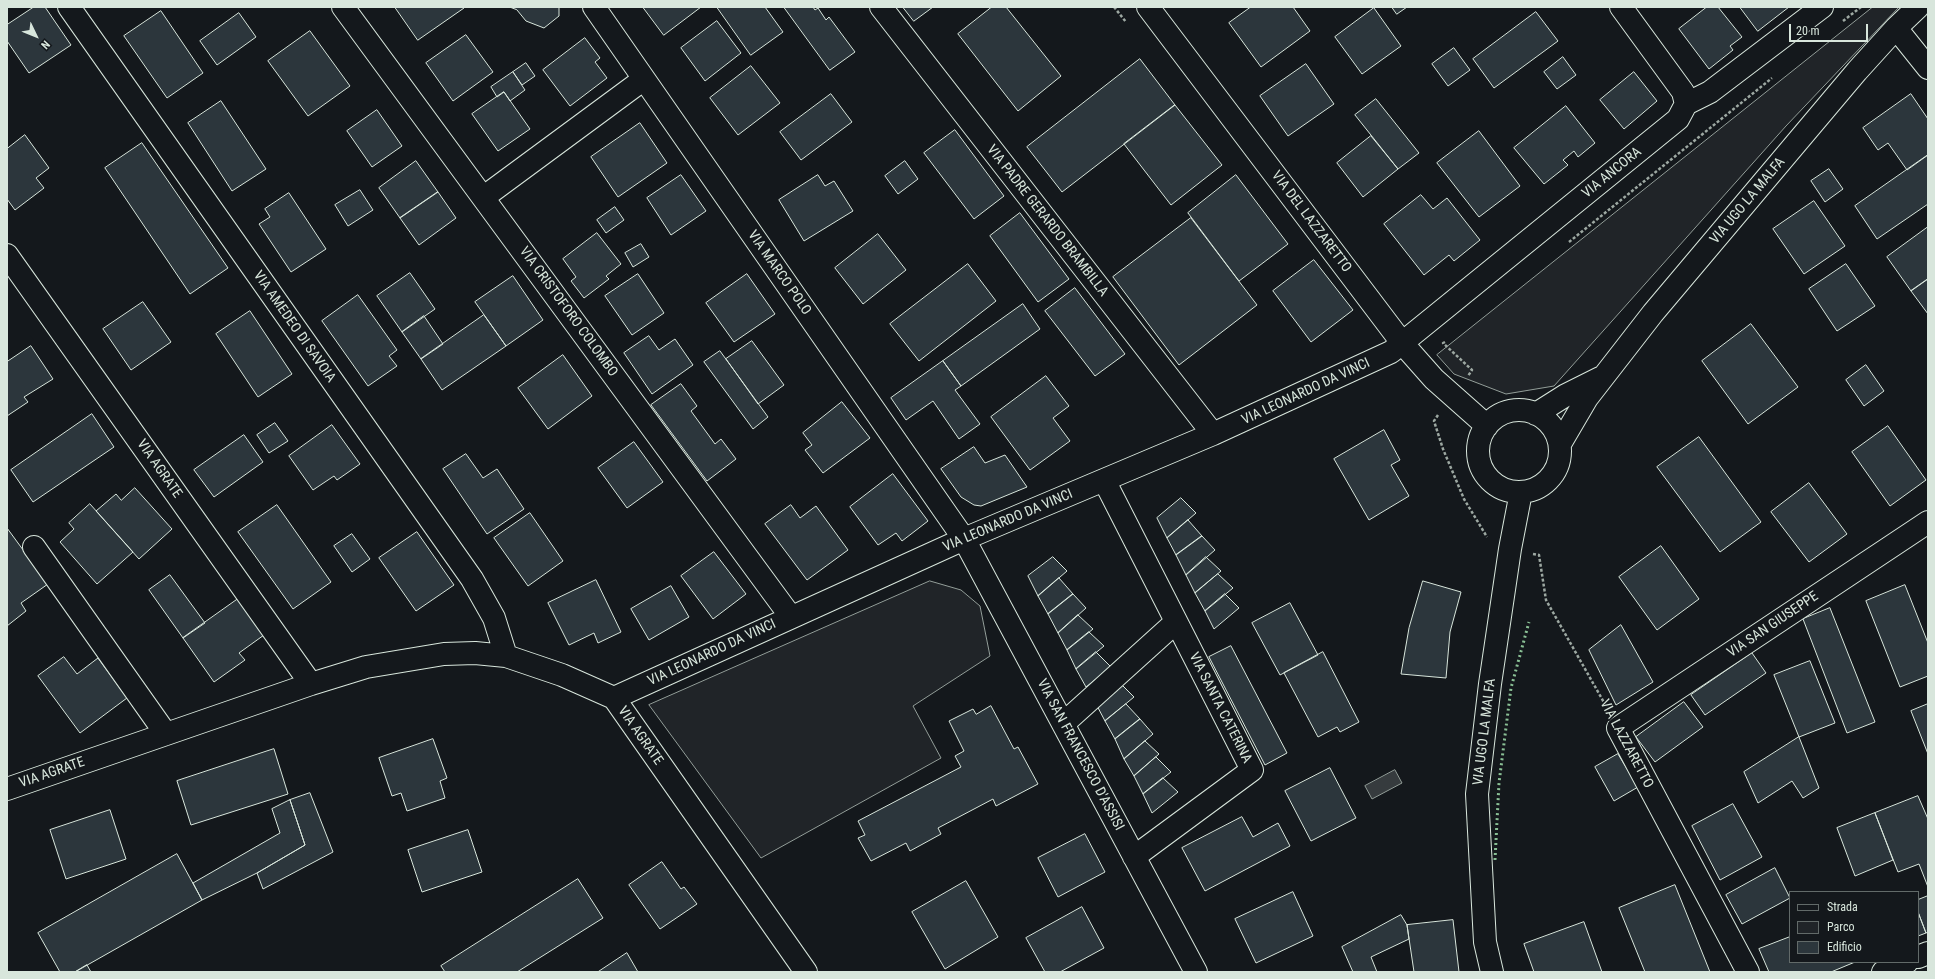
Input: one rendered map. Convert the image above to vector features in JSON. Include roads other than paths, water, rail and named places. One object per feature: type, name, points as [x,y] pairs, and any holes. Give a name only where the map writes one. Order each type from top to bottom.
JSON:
[{"type":"street","name":"VIA AMEDEO DI SAVOIA","points":[[69,7],[472,579],[491,613],[506,656]]},
{"type":"street","name":"VIA CRISTOFORO COLOMBO","points":[[343,7],[792,617]]},
{"type":"street","name":"VIA MARCO POLO","points":[[594,7],[964,539]]},
{"type":"street","name":"VIA PADRE GERARDO BRAMBILLA","points":[[881,7],[1214,434]]},
{"type":"street","name":"VIA DEL LAZZARETTO","points":[[1148,7],[1403,344],[1434,379],[1487,426]]},
{"type":"street","points":[[1621,7],[1683,92],[1686,104],[1710,92],[1822,7]]},
{"type":"street","name":"VIA UGO LA MALFA","points":[[1560,444],[1579,410],[1603,376],[1672,290],[1857,71],[1896,28],[1918,7]]},
{"type":"street","points":[[1896,28],[1928,68]]},
{"type":"street","points":[[484,197],[644,79]]},
{"type":"street","name":"VIA ANCORA","points":[[1403,344],[1678,119],[1686,104]]},
{"type":"street","name":"VIA AGRATE","points":[[7,254],[311,684]]},
{"type":"street","name":"VIA LEONARDO DA VINCI","points":[[614,698],[964,539],[1214,434],[1373,361],[1403,344]]},
{"type":"street","name":"VIA UGO LA MALFA","points":[[1536,414],[1566,395],[1603,376]]},
{"type":"street","name":"VIA UGO LA MALFA","points":[[1523,410],[1536,414],[1547,421],[1556,431],[1560,444],[1560,458],[1556,471],[1547,482],[1535,490],[1521,492],[1508,491],[1496,485],[1486,476],[1480,465],[1478,451],[1480,438],[1487,426],[1496,417],[1509,412],[1523,410]]},
{"type":"street","name":"VIA SANTA CATERINA","points":[[1104,480],[1252,770],[1134,857]]},
{"type":"street","name":"VIA UGO LA MALFA","points":[[1492,972],[1485,942],[1477,794],[1490,684],[1510,549],[1521,492]]},
{"type":"street","name":"VIA SAN GIUSEPPE","points":[[1618,728],[1928,522]]},
{"type":"street","name":"VIA SAN FRANCESCO D'ASSISI","points":[[964,539],[1196,972]]},
{"type":"street","points":[[34,547],[166,734]]},
{"type":"street","points":[[1063,724],[1176,622]]},
{"type":"street","name":"VIA AGRATE","points":[[7,789],[311,684],[366,667],[417,657],[460,653],[506,656],[562,675],[614,698],[806,972]]},
{"type":"street","name":"VIA LAZZARETTO","points":[[1618,728],[1748,972]]},
{"type":"street","points":[[1883,972],[1905,963]]}]
